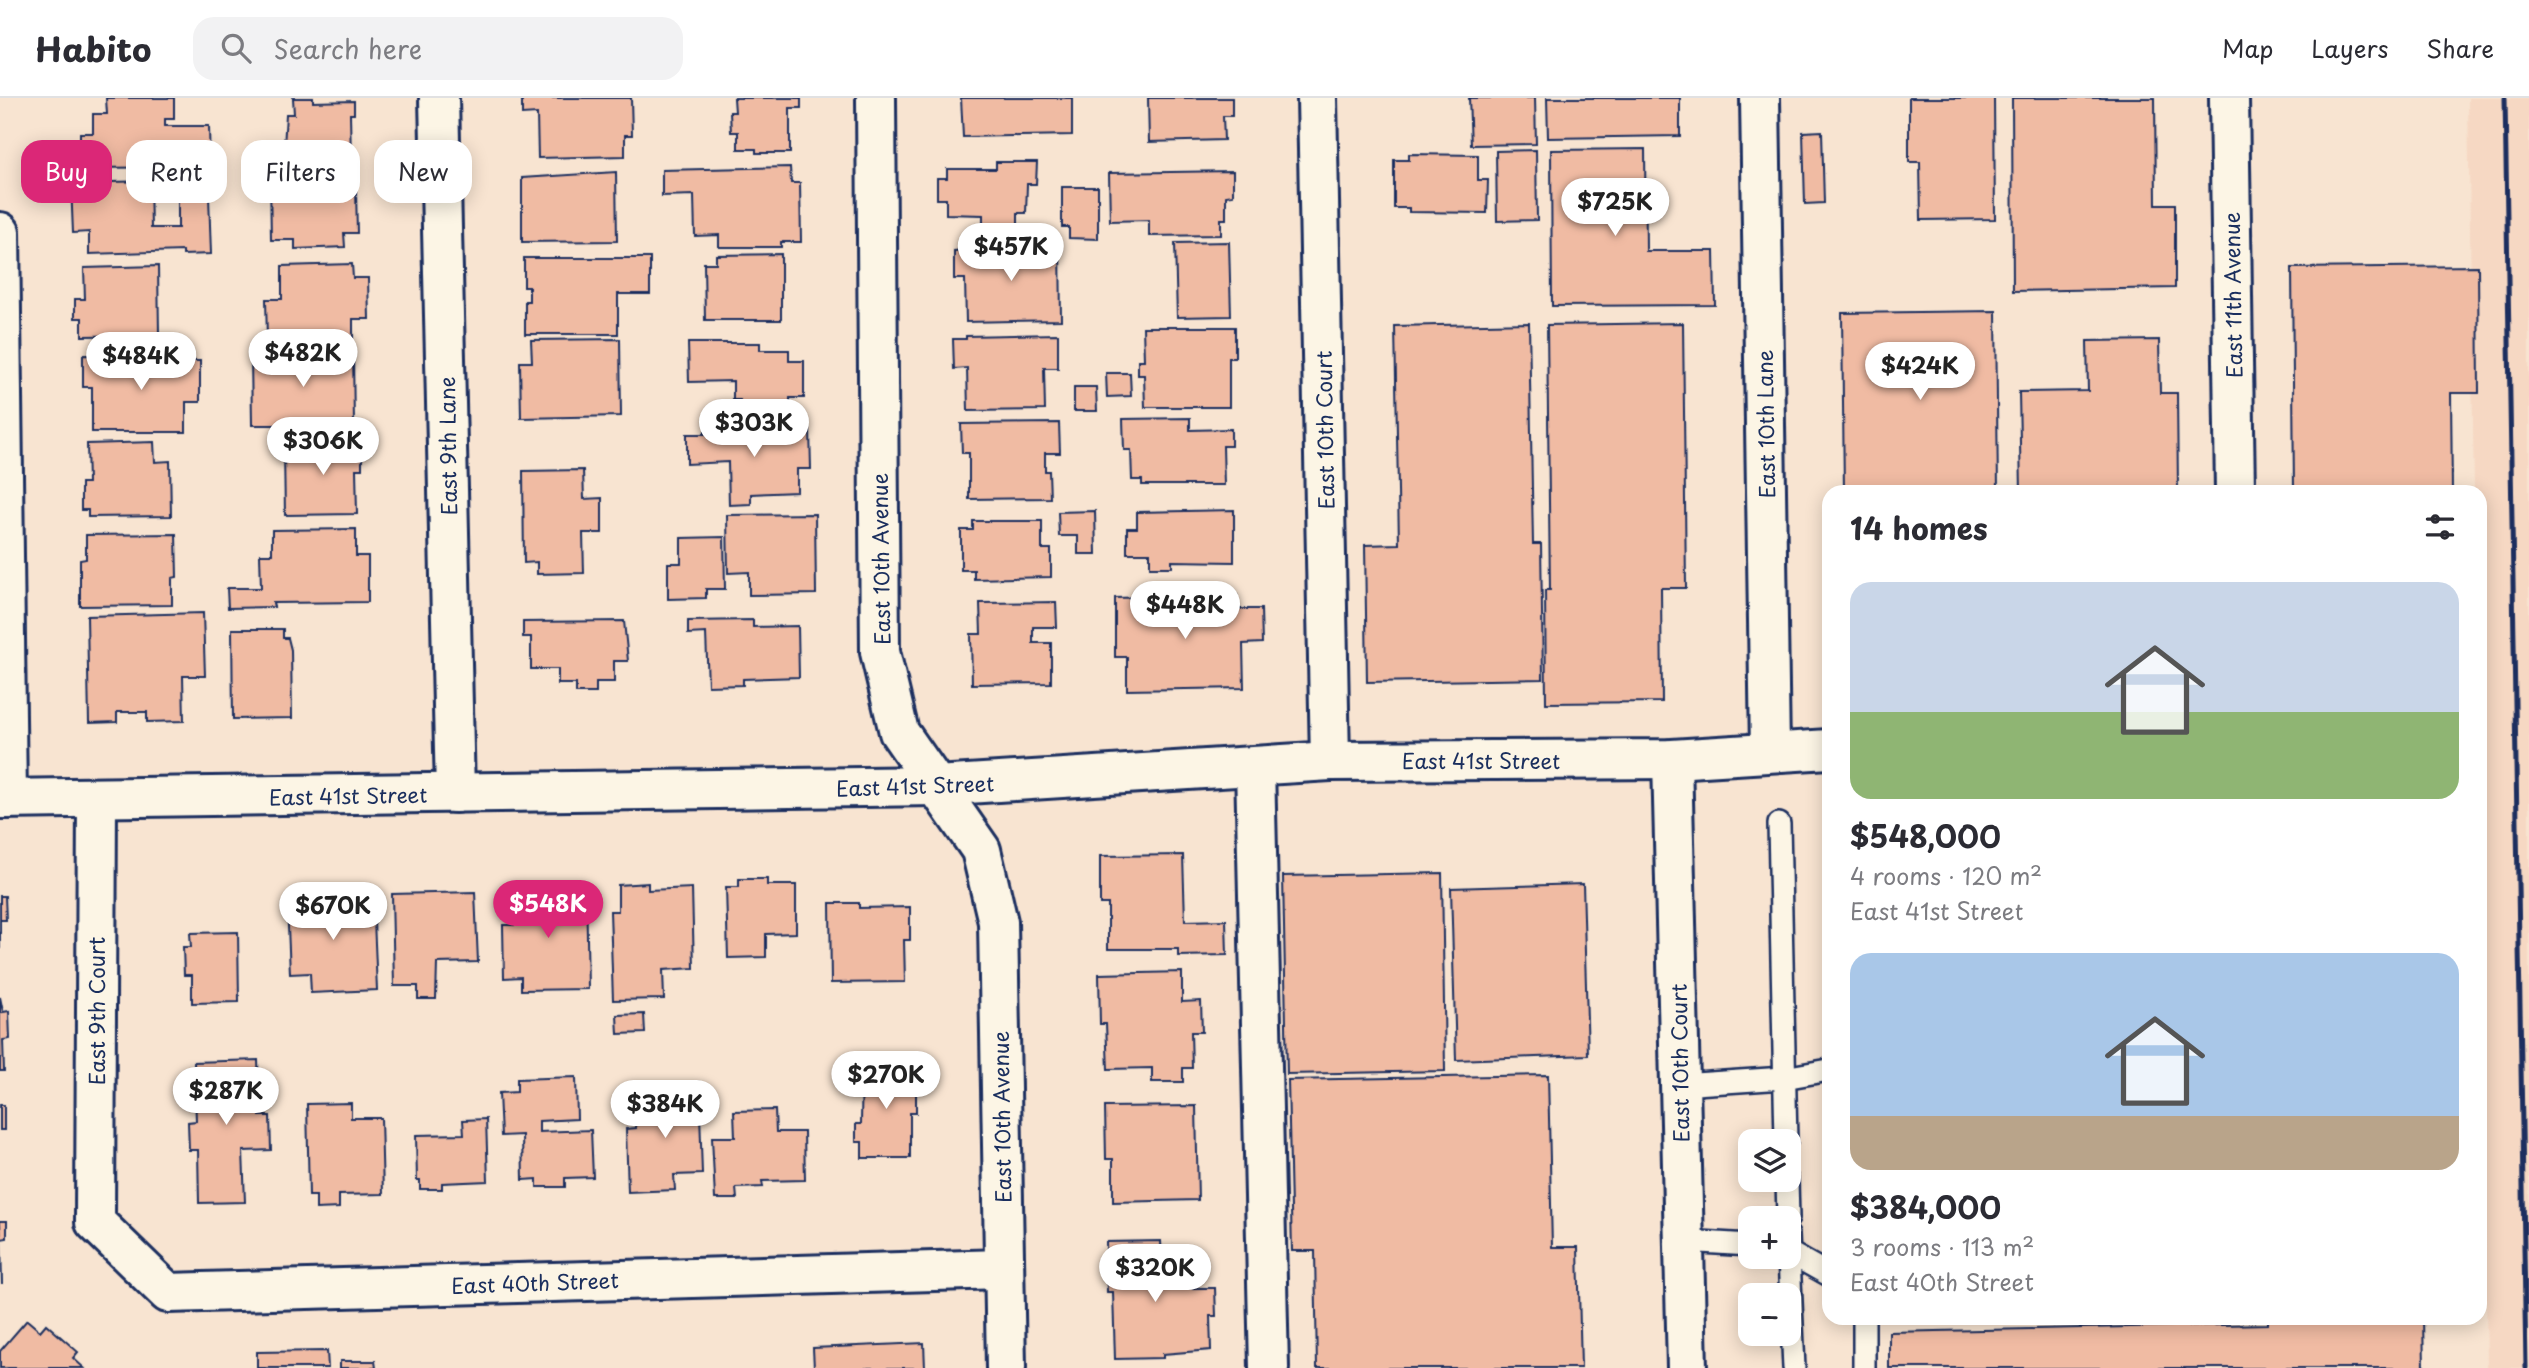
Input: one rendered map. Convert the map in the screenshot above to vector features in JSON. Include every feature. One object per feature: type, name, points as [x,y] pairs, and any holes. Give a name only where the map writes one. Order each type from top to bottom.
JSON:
[{"type":"street","name":"East 9th Lane","points":[[439,98],[455,793]]},
{"type":"street","name":"East 10th Avenue","points":[[876,98],[880,652],[899,732],[981,850],[998,922],[1006,1368]]},
{"type":"street","name":"East 10th Court","points":[[1317,98],[1330,761]]},
{"type":"street","name":"East 10th Lane","points":[[1760,98],[1770,751]]},
{"type":"street","name":"East 11th Avenue","points":[[2229,98],[2235,485]]},
{"type":"street","points":[[0,232],[3,799]]},
{"type":"street","name":"East 41st Street","points":[[3,799],[936,786],[1330,761],[1671,759],[1822,749]]},
{"type":"street","name":"East 10th Court","points":[[1671,759],[1687,1368]]},
{"type":"street","points":[[1255,766],[1269,1368]]},
{"type":"street","name":"East 9th Court","points":[[94,1222],[97,799]]},
{"type":"street","name":"East 40th Street","points":[[94,1222],[168,1293],[1003,1269]]},
{"type":"lane","points":[[1779,824],[1786,1129]]},
{"type":"lane","points":[[1680,1085],[1784,1079],[1822,1071]]},
{"type":"lane","points":[[1684,1241],[1738,1244]]},
{"type":"lane","points":[[1801,1259],[1822,1271]]},
{"type":"lane","points":[[1790,1269],[1794,1368]]},
{"type":"lane","points":[[1864,1325],[1864,1368]]},
{"type":"shaded area","points":[[2468,98],[2529,98],[2529,1368],[2487,1368],[2487,485],[2474,485]]},
{"type":"building","points":[[106,98],[174,98],[174,119],[165,119],[165,126],[209,126],[209,140],[126,140],[126,168],[112,168],[112,140],[80,140],[80,133],[93,133],[93,114],[107,114]]},
{"type":"building","points":[[293,98],[313,98],[313,102],[354,101],[354,114],[350,114],[351,140],[284,140],[286,114],[294,114]]},
{"type":"building","points":[[522,98],[631,98],[632,135],[625,135],[625,156],[538,158],[537,114],[522,115]]},
{"type":"building","points":[[734,98],[801,98],[801,108],[790,108],[790,153],[756,153],[756,149],[738,149],[738,132],[731,132],[730,112],[735,112]]},
{"type":"building","points":[[961,98],[1072,98],[1072,135],[963,137]]},
{"type":"building","points":[[1148,98],[1232,98],[1232,116],[1223,116],[1224,140],[1149,142]]},
{"type":"building","points":[[1469,98],[1535,98],[1536,144],[1471,145]]},
{"type":"building","points":[[1547,98],[1680,98],[1680,136],[1548,138]]},
{"type":"building","points":[[1909,98],[1994,98],[1995,219],[1921,220],[1920,162],[1909,162]]},
{"type":"building","points":[[2012,98],[2155,98],[2156,204],[2175,204],[2175,288],[2013,291]]},
{"type":"building","points":[[1822,131],[1824,203],[1805,204],[1803,132]]},
{"type":"building","points":[[1645,149],[1646,251],[1714,251],[1715,305],[1552,306],[1551,150]]},
{"type":"building","points":[[1536,150],[1537,220],[1497,221],[1496,151]]},
{"type":"building","points":[[1409,154],[1478,155],[1478,180],[1488,180],[1487,213],[1409,212],[1409,208],[1394,208],[1394,160],[1409,160]]},
{"type":"building","points":[[996,162],[1037,162],[1036,184],[1027,184],[1026,213],[1018,213],[1018,238],[983,237],[983,215],[946,214],[946,199],[937,199],[937,178],[947,178],[947,169],[996,169]]},
{"type":"building","points":[[790,167],[791,183],[800,183],[801,242],[781,242],[781,247],[719,247],[719,235],[695,236],[694,195],[662,196],[662,170]]},
{"type":"building","points":[[1233,171],[1233,195],[1226,196],[1226,219],[1221,219],[1221,235],[1149,236],[1149,220],[1110,221],[1109,173]]},
{"type":"building","points":[[616,172],[617,241],[522,242],[522,178]]},
{"type":"building","points":[[112,182],[126,182],[126,203],[150,203],[151,228],[178,228],[178,203],[209,203],[211,254],[183,255],[183,251],[89,254],[89,232],[73,233],[72,203],[112,203]]},
{"type":"building","points":[[1062,187],[1098,187],[1098,239],[1069,238],[1069,227],[1062,227]]},
{"type":"building","points":[[270,203],[356,203],[357,233],[344,233],[345,247],[295,249],[295,240],[271,240]]},
{"type":"building","points":[[1229,242],[1231,316],[1177,317],[1175,243]]},
{"type":"building","points":[[1060,245],[1061,320],[966,322],[965,279],[954,279],[954,251],[966,250],[966,247]]},
{"type":"building","points":[[781,254],[781,320],[705,320],[704,263],[716,263],[716,255]]},
{"type":"building","points":[[524,258],[650,258],[650,294],[618,294],[618,334],[525,334],[525,301],[529,301],[529,287],[524,287]]},
{"type":"building","points":[[352,264],[353,278],[368,278],[369,319],[353,319],[353,338],[267,339],[266,299],[282,299],[282,266]]},
{"type":"building","points":[[158,266],[159,335],[82,336],[82,318],[75,318],[75,299],[85,299],[84,268]]},
{"type":"building","points":[[2478,266],[2479,393],[2451,393],[2452,485],[2294,485],[2292,268]]},
{"type":"building","points":[[1996,311],[1998,485],[1844,485],[1842,313]]},
{"type":"building","points":[[1529,323],[1533,544],[1541,544],[1543,679],[1367,682],[1365,545],[1399,544],[1395,326]]},
{"type":"building","points":[[1683,323],[1686,588],[1661,588],[1662,702],[1546,703],[1545,590],[1550,590],[1547,325]]},
{"type":"building","points":[[1143,327],[1235,327],[1235,358],[1229,358],[1229,407],[1145,407],[1144,375],[1138,375],[1138,360],[1144,360]]},
{"type":"building","points":[[1058,334],[1058,368],[1044,368],[1045,410],[968,411],[967,368],[954,369],[953,339],[966,339],[966,336]]},
{"type":"building","points":[[620,339],[621,416],[521,418],[520,362],[532,362],[531,340]]},
{"type":"building","points":[[2159,340],[2160,393],[2177,393],[2178,485],[2021,485],[2019,392],[2088,391],[2087,341]]},
{"type":"building","points":[[688,343],[760,343],[760,350],[789,350],[789,361],[804,361],[804,398],[790,398],[790,408],[741,409],[740,400],[733,400],[733,381],[689,382]]},
{"type":"building","points":[[353,353],[354,425],[252,425],[251,354]]},
{"type":"building","points":[[83,355],[186,356],[186,361],[200,361],[200,402],[186,402],[186,432],[92,432],[92,387],[83,387]]},
{"type":"building","points":[[1106,373],[1130,373],[1131,396],[1107,397]]},
{"type":"building","points":[[1074,387],[1096,387],[1097,411],[1074,411]]},
{"type":"building","points":[[1190,418],[1190,430],[1231,429],[1231,446],[1223,446],[1224,485],[1142,485],[1142,480],[1132,480],[1131,450],[1124,450],[1123,419]]},
{"type":"building","points":[[1059,423],[1060,453],[1045,453],[1050,498],[969,499],[969,453],[962,453],[961,424]]},
{"type":"building","points":[[810,429],[811,469],[797,469],[797,492],[751,494],[751,504],[729,505],[728,462],[687,464],[687,434],[705,434],[705,431]]},
{"type":"building","points":[[354,431],[355,455],[362,455],[362,469],[356,469],[357,514],[285,515],[284,450],[318,450],[318,432]]},
{"type":"building","points":[[154,442],[155,462],[170,461],[171,516],[88,517],[88,510],[81,510],[81,483],[88,483],[87,444]]},
{"type":"building","points":[[583,470],[584,499],[602,498],[602,533],[583,533],[584,573],[537,574],[537,562],[524,563],[523,471]]},
{"type":"building","points":[[1234,510],[1234,562],[1172,561],[1172,567],[1150,567],[1150,553],[1127,553],[1127,528],[1137,528],[1137,512]]},
{"type":"building","points":[[1095,511],[1096,554],[1078,554],[1078,536],[1059,536],[1058,512]]},
{"type":"building","points":[[815,514],[816,594],[749,595],[749,572],[728,573],[727,515]]},
{"type":"building","points":[[973,521],[1042,521],[1042,549],[1051,549],[1051,577],[974,579],[974,570],[961,570],[961,530],[973,530]]},
{"type":"building","points":[[356,529],[356,556],[368,556],[368,602],[273,603],[274,607],[228,608],[227,588],[261,588],[260,554],[272,554],[272,530]]},
{"type":"building","points":[[176,534],[177,577],[172,578],[172,605],[80,606],[80,560],[86,559],[86,535]]},
{"type":"building","points":[[724,537],[725,589],[706,589],[706,598],[668,599],[668,563],[681,563],[681,538]]},
{"type":"building","points":[[1237,595],[1238,609],[1261,609],[1262,643],[1243,644],[1244,688],[1127,690],[1127,657],[1115,657],[1115,598]]},
{"type":"building","points":[[1056,602],[1057,627],[1033,627],[1033,643],[1051,643],[1051,683],[972,684],[971,634],[981,634],[980,603]]},
{"type":"building","points":[[203,613],[205,676],[183,676],[184,721],[147,722],[147,712],[117,712],[117,722],[89,723],[87,616]]},
{"type":"building","points":[[753,620],[753,627],[798,626],[799,677],[743,679],[743,685],[708,686],[706,633],[688,634],[688,621]]},
{"type":"building","points":[[624,621],[628,661],[614,661],[614,682],[596,682],[596,693],[576,693],[576,684],[558,684],[558,669],[531,669],[531,637],[523,637],[523,622]]},
{"type":"building","points":[[232,629],[283,629],[283,638],[288,638],[291,650],[292,718],[233,719]]},
{"type":"building","points":[[1183,855],[1185,921],[1226,920],[1227,955],[1178,956],[1178,949],[1108,949],[1108,904],[1100,904],[1100,856]]},
{"type":"building","points":[[1442,873],[1445,1071],[1287,1074],[1283,876]]},
{"type":"building","points":[[739,879],[767,879],[767,885],[796,885],[796,933],[766,934],[766,957],[728,958],[726,887],[739,887]]},
{"type":"building","points":[[648,883],[648,890],[692,888],[694,968],[663,970],[664,999],[613,1000],[610,911],[618,911],[618,885]]},
{"type":"building","points":[[1583,884],[1588,1055],[1456,1060],[1451,888]]},
{"type":"building","points":[[586,888],[588,989],[521,990],[521,977],[504,978],[503,925],[514,925],[513,890]]},
{"type":"building","points":[[328,890],[328,899],[373,897],[377,990],[311,993],[310,973],[290,974],[287,902],[302,901],[302,892]]},
{"type":"building","points":[[475,892],[478,962],[437,963],[436,999],[418,999],[418,986],[394,986],[392,894]]},
{"type":"building","points":[[0,896],[5,896],[6,920],[0,920]]},
{"type":"building","points":[[830,903],[859,903],[859,908],[910,907],[910,940],[904,940],[905,982],[831,983]]},
{"type":"building","points":[[238,932],[239,1002],[192,1003],[192,975],[184,975],[183,947],[191,947],[190,933]]},
{"type":"building","points":[[1182,972],[1182,1002],[1201,1001],[1202,1032],[1191,1032],[1192,1068],[1183,1068],[1183,1082],[1152,1082],[1152,1068],[1108,1069],[1106,1024],[1100,1024],[1099,974]]},
{"type":"building","points":[[0,997],[3,1012],[9,1011],[10,1039],[3,1040],[4,1071],[0,1071]]},
{"type":"building","points":[[644,1014],[645,1033],[618,1034],[617,1015]]},
{"type":"building","points":[[258,1060],[260,1116],[270,1116],[271,1150],[243,1151],[245,1202],[199,1203],[198,1150],[189,1150],[188,1122],[196,1121],[194,1062]]},
{"type":"building","points":[[862,1064],[909,1064],[909,1086],[916,1086],[916,1113],[910,1113],[910,1158],[862,1158],[862,1142],[856,1142],[856,1124],[861,1124]]},
{"type":"building","points":[[1548,1075],[1552,1247],[1578,1247],[1581,1368],[1317,1368],[1315,1251],[1292,1251],[1288,1080]]},
{"type":"building","points":[[576,1077],[577,1119],[539,1121],[539,1132],[591,1130],[593,1177],[565,1178],[565,1187],[537,1187],[537,1179],[523,1180],[522,1135],[501,1136],[499,1093],[517,1092],[517,1079]]},
{"type":"building","points":[[699,1082],[702,1174],[674,1175],[675,1190],[628,1192],[626,1129],[636,1128],[635,1105],[664,1104],[663,1084]]},
{"type":"building","points":[[351,1103],[351,1118],[381,1118],[383,1194],[339,1195],[339,1208],[316,1209],[316,1196],[309,1196],[307,1104]]},
{"type":"building","points":[[0,1105],[4,1105],[4,1130],[0,1130]]},
{"type":"building","points":[[1196,1106],[1198,1200],[1113,1202],[1113,1159],[1106,1159],[1105,1107]]},
{"type":"building","points":[[775,1110],[776,1132],[804,1132],[805,1180],[762,1181],[763,1187],[736,1188],[737,1199],[715,1199],[712,1137],[735,1137],[734,1111]]},
{"type":"building","points":[[486,1119],[488,1181],[442,1183],[442,1189],[420,1189],[420,1180],[417,1180],[416,1135],[464,1134],[463,1120]]},
{"type":"building","points":[[0,1221],[7,1221],[7,1238],[1,1239],[2,1284]]},
{"type":"building","points":[[1161,1241],[1162,1262],[1185,1262],[1185,1288],[1215,1288],[1216,1316],[1210,1316],[1211,1350],[1163,1354],[1163,1358],[1115,1359],[1113,1292],[1107,1292],[1106,1242]]},
{"type":"building","points":[[27,1320],[40,1331],[46,1324],[78,1352],[73,1358],[84,1368],[0,1368],[0,1351]]},
{"type":"building","points":[[2221,1325],[2423,1325],[2424,1368],[1889,1368],[1889,1332]]},
{"type":"building","points":[[924,1343],[925,1368],[814,1368],[813,1348]]},
{"type":"building","points":[[327,1351],[328,1368],[257,1368],[257,1352]]},
{"type":"building","points":[[340,1361],[375,1361],[376,1368],[340,1368]]},
{"type":"railway","points":[[2505,98],[2526,1368]]}]
